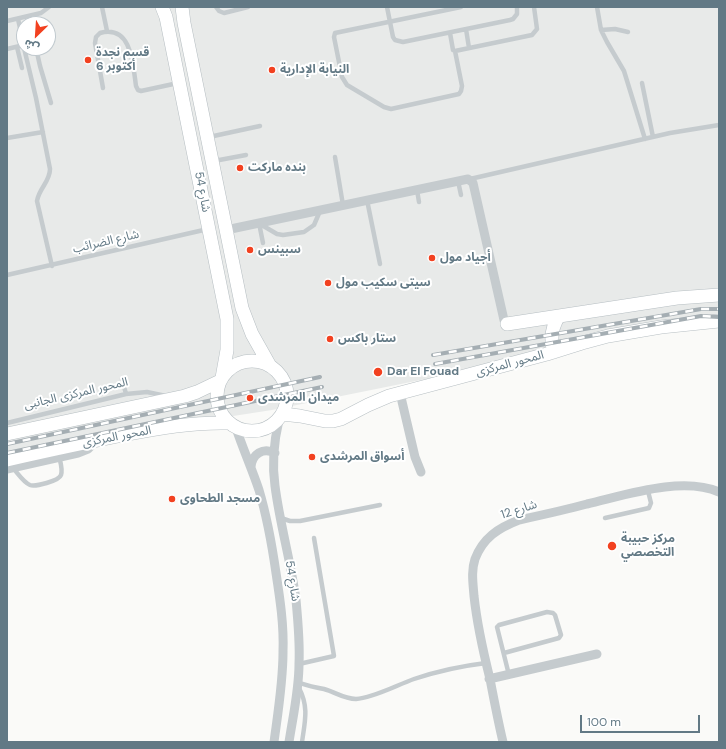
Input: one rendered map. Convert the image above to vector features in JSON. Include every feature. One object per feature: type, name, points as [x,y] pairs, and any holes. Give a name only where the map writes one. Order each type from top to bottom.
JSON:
[{"type":"main road","points":[[164,12],[182,8]]},
{"type":"main road","name":"شارع 54","points":[[182,8],[242,308],[257,346],[270,366]]},
{"type":"main road","name":"شارع 54","points":[[164,12],[180,82],[226,310],[228,329],[227,350],[221,380]]},
{"type":"main road","points":[[507,324],[677,298],[719,295]]},
{"type":"main road","points":[[554,352],[552,346],[552,334],[553,327],[559,316]]},
{"type":"main road","name":"المحور المركزى","points":[[280,417],[300,416],[333,421],[348,416],[378,400],[400,393],[554,352],[582,343],[628,333],[719,321]]},
{"type":"main road","points":[[228,329],[238,330],[248,326]]},
{"type":"main road","points":[[7,434],[173,399],[197,392],[221,380],[232,367],[246,362],[255,361],[270,366],[277,371],[286,386],[287,402],[280,417],[273,425],[258,431],[243,430],[232,425],[220,411],[218,404],[217,396],[221,380]]},
{"type":"main road","name":"المحور المركزى","points":[[8,464],[58,453],[96,440],[175,425],[205,423],[232,425]]},
{"type":"street","points":[[226,230],[468,179],[473,183],[504,320],[507,324]]},
{"type":"street","points":[[400,393],[415,458],[421,472]]},
{"type":"street","name":"شارع 54","points":[[280,417],[275,453],[275,486],[296,599],[299,664],[298,684],[289,742]]},
{"type":"street","name":"شارع 54","points":[[232,425],[251,467],[264,510],[273,554],[282,617],[283,665],[280,703],[274,742]]},
{"type":"street","points":[[251,467],[252,458],[258,452],[267,450],[275,453]]},
{"type":"street","name":"شارع 12","points":[[503,742],[476,614],[472,575],[478,553],[492,534],[504,525],[519,520],[673,486],[703,486],[719,492]]},
{"type":"street","points":[[489,679],[597,654]]},
{"type":"lane","points":[[30,16],[41,13],[49,7]]},
{"type":"lane","points":[[102,7],[107,31]]},
{"type":"lane","points":[[216,7],[219,11],[224,13],[248,7]]},
{"type":"lane","points":[[387,7],[393,37],[399,42],[513,19],[517,14],[517,7]]},
{"type":"lane","points":[[450,32],[462,86],[459,94],[391,109],[384,107],[347,85],[342,76],[334,37],[335,33],[461,7]]},
{"type":"lane","points":[[455,51],[535,34],[537,26],[534,7]]},
{"type":"lane","points":[[598,7],[601,30],[606,42],[624,71],[645,139]]},
{"type":"lane","points":[[466,29],[469,48]]},
{"type":"lane","points":[[601,30],[615,29],[628,32]]},
{"type":"lane","points":[[102,88],[95,40],[100,33],[107,31],[118,34],[130,51],[138,90],[180,82]]},
{"type":"lane","points":[[19,56],[22,68]]},
{"type":"lane","points":[[26,56],[50,169],[48,181],[39,193],[37,201],[52,266]]},
{"type":"lane","points":[[38,56],[51,103]]},
{"type":"lane","points":[[642,83],[653,137]]},
{"type":"lane","points":[[468,179],[653,137],[719,125]]},
{"type":"lane","points":[[207,138],[260,126]]},
{"type":"lane","points":[[7,138],[43,132]]},
{"type":"lane","points":[[212,162],[246,155]]},
{"type":"lane","points":[[335,157],[343,205]]},
{"type":"lane","points":[[458,181],[461,195]]},
{"type":"lane","points":[[417,190],[419,202]]},
{"type":"lane","points":[[366,200],[380,264]]},
{"type":"lane","points":[[259,223],[277,234],[283,235],[304,232],[314,225],[320,210]]},
{"type":"lane","points":[[259,223],[263,243]]},
{"type":"lane","name":"شارع الضرائب","points":[[7,275],[52,266],[209,228]]},
{"type":"lane","points":[[122,379],[126,394]]},
{"type":"lane","name":"المحور المركزى الجانبى","points":[[7,423],[126,394],[147,392],[163,395],[173,399]]},
{"type":"lane","points":[[8,464],[28,484],[34,486],[57,479],[60,476],[61,470],[58,453]]},
{"type":"lane","points":[[605,518],[648,508],[650,503],[648,491]]},
{"type":"lane","points":[[281,518],[300,521],[380,505]]},
{"type":"lane","points":[[299,664],[334,656],[314,538]]},
{"type":"lane","points":[[504,653],[559,638],[561,635],[555,615],[547,612],[499,625],[497,630],[509,674]]},
{"type":"lane","points":[[298,684],[329,691],[345,698],[356,699],[370,696],[436,672],[486,663]]},
{"type":"lane","points":[[298,684],[306,709],[302,742]]},
{"type":"shaded area","points":[[7,7],[719,7],[719,324],[639,336],[272,410],[7,451]]},
{"type":"railway","points":[[433,355],[701,309],[719,309]]},
{"type":"railway","points":[[435,364],[701,316],[719,317]]},
{"type":"railway","points":[[7,444],[320,377]]},
{"type":"railway","points":[[7,453],[322,387]]},
{"type":"place","name":"قسم نجدة 6 أكتوبر","points":[[88,60]]},
{"type":"place","name":"النيابة الإدارية","points":[[272,70]]},
{"type":"place","name":"بنده ماركت","points":[[240,168]]},
{"type":"place","name":"سبينس","points":[[250,250]]},
{"type":"place","name":"أجياد مول","points":[[432,258]]},
{"type":"place","name":"سيتى سكيب مول","points":[[328,283]]},
{"type":"place","name":"ستار باكس","points":[[330,339]]},
{"type":"place","name":"Dar El Fouad","points":[[378,372]]},
{"type":"place","name":"ميدان المرشدى","points":[[250,398]]},
{"type":"place","name":"أسواق المرشدى","points":[[312,457]]},
{"type":"place","name":"مسجد الطحاوى","points":[[172,499]]},
{"type":"place","name":"مركز حبيبة التخصصي","points":[[612,546]]}]
